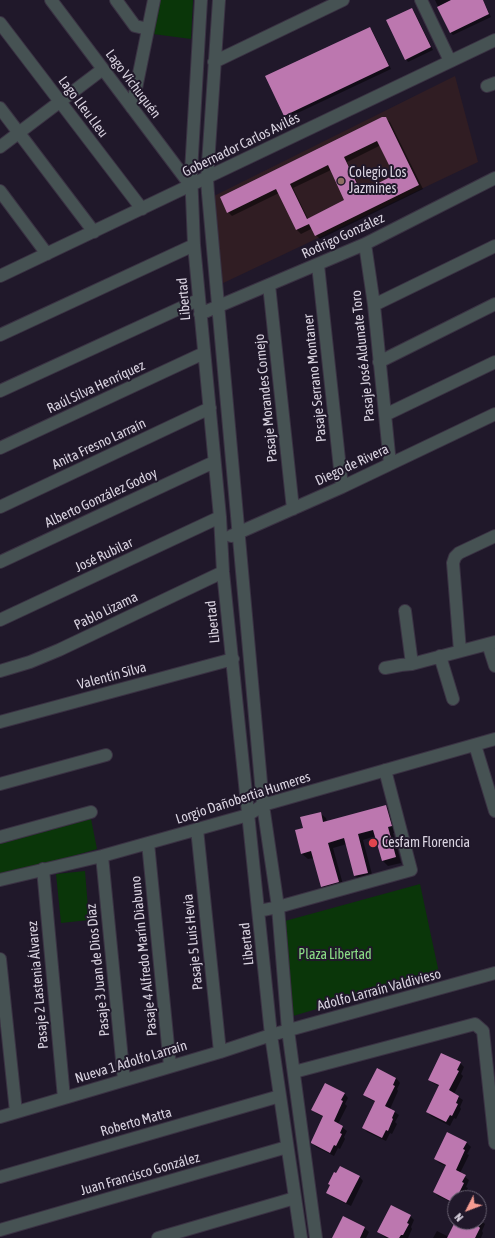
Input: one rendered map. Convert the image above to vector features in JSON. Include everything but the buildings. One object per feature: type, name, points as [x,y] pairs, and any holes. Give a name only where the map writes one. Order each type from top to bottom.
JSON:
[{"type":"street","name":"Lago Vichuquén","points":[[51,0],[191,186]]},
{"type":"street","points":[[116,0],[135,26],[148,29]]},
{"type":"street","points":[[132,108],[154,0]]},
{"type":"street","name":"Libertad","points":[[201,0],[191,186],[198,300],[210,408],[220,517],[223,572],[271,1035],[301,1238]]},
{"type":"street","points":[[218,0],[207,179],[263,805],[278,907],[288,1030],[316,1238]]},
{"type":"street","points":[[214,62],[343,0]]},
{"type":"street","points":[[421,0],[450,62]]},
{"type":"street","name":"Lago Lleu Lleu","points":[[0,23],[142,210]]},
{"type":"street","name":"Gobernador Carlos Avilés","points":[[0,276],[142,210],[495,40]]},
{"type":"street","points":[[0,148],[103,69]]},
{"type":"street","points":[[0,108],[94,232]]},
{"type":"street","name":"Rodrigo González","points":[[200,314],[366,244],[495,178]]},
{"type":"street","points":[[0,191],[47,254]]},
{"type":"street","name":"Pasaje José Aldunate Toro","points":[[366,244],[374,305],[390,464]]},
{"type":"street","points":[[0,335],[194,245]]},
{"type":"street","points":[[374,305],[495,246]]},
{"type":"street","name":"Pasaje Serrano Montaner","points":[[318,265],[342,487]]},
{"type":"street","name":"Pasaje Morandes Cornejo","points":[[269,285],[292,509]]},
{"type":"street","points":[[0,391],[198,300]]},
{"type":"street","points":[[379,362],[495,304]]},
{"type":"street","name":"Raúl Silva Henríquez","points":[[0,448],[204,353]]},
{"type":"street","points":[[385,415],[495,362]]},
{"type":"street","name":"Anita Fresno Larraín","points":[[0,507],[210,408]]},
{"type":"street","name":"Diego de Rivera","points":[[221,541],[342,487],[495,414]]},
{"type":"street","name":"Alberto González Godoy","points":[[0,562],[214,462]]},
{"type":"street","name":"José Rubilar","points":[[0,620],[220,517]]},
{"type":"street","points":[[460,651],[452,567],[454,560],[459,553],[495,536]]},
{"type":"street","name":"Pablo Lizama","points":[[0,671],[30,662],[59,650],[223,572]]},
{"type":"street","points":[[405,611],[412,664]]},
{"type":"street","points":[[386,668],[412,664],[492,643],[495,666]]},
{"type":"street","points":[[440,656],[454,700]]},
{"type":"street","name":"Valentín Silva","points":[[0,722],[233,659]]},
{"type":"street","name":"Lorgio Dañobertia Humeres","points":[[0,880],[102,856],[248,815],[263,805],[495,739]]},
{"type":"street","points":[[475,745],[495,811]]},
{"type":"street","points":[[0,784],[106,755]]},
{"type":"street","points":[[259,911],[411,870],[385,770]]},
{"type":"street","points":[[0,836],[91,812]]},
{"type":"street","name":"Pasaje 5 Luis Hevia","points":[[197,829],[220,1052]]},
{"type":"street","name":"Pasaje 4 Alfredo Marín Diabuno","points":[[148,843],[170,1066]]},
{"type":"street","name":"Pasaje 3 Juan de Dios Díaz","points":[[102,856],[124,1080]]},
{"type":"street","name":"Pasaje 2 Lastenia Álvarez","points":[[43,869],[64,1098]]},
{"type":"street","points":[[0,959],[16,1112]]},
{"type":"street","name":"Adolfo Larraín Valdivieso","points":[[271,1035],[495,973]]},
{"type":"street","points":[[294,1072],[475,1024],[483,1031],[495,1143]]},
{"type":"street","name":"Nueva 1 Adolfo Larraín","points":[[0,1117],[220,1052],[271,1035]]},
{"type":"street","name":"Roberto Matta","points":[[0,1177],[280,1096]]},
{"type":"street","name":"Juan Francisco González","points":[[0,1230],[288,1147]]},
{"type":"street","points":[[158,1238],[295,1198]]},
{"type":"shaded area","name":"Colegio Los Jazmines","points":[[455,76],[478,162],[217,286],[206,200]]},
{"type":"green space","points":[[160,0],[193,0],[191,39],[153,34]]},
{"type":"green space","points":[[91,819],[97,849],[0,877],[0,844]]},
{"type":"green space","points":[[85,871],[89,920],[61,923],[56,874]]},
{"type":"green space","name":"Plaza Libertad","points":[[420,884],[439,973],[293,1016],[285,921]]},
{"type":"place","name":"Colegio Los Jazmines","points":[[341,181]]},
{"type":"place","name":"Cesfam Florencia","points":[[373,843]]}]
